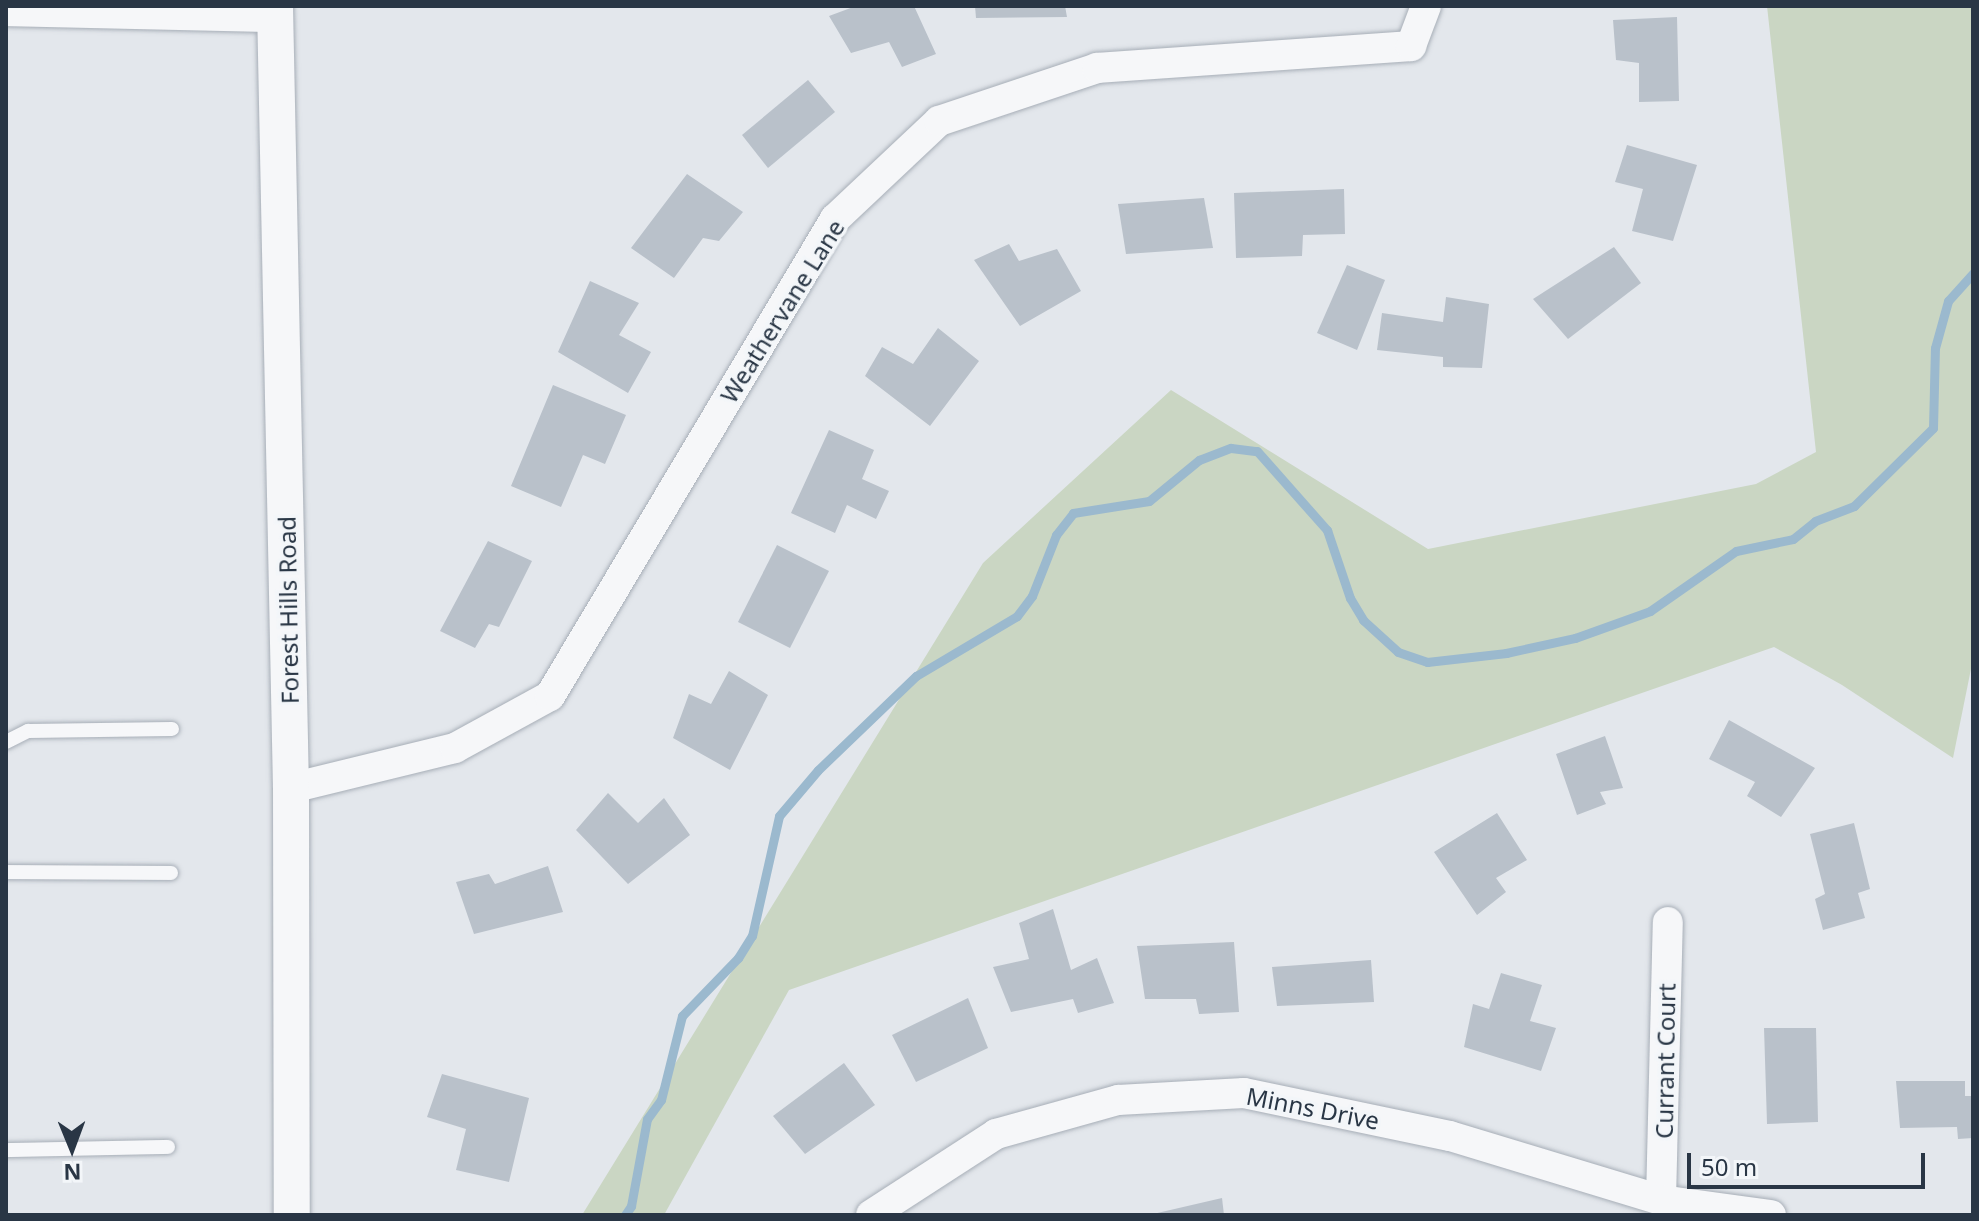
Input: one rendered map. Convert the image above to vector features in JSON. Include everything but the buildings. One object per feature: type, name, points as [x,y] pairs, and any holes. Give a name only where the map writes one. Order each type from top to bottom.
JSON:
[{"type":"street","name":"Weathervane Lane","points":[[291,788],[455,748],[550,696],[835,219],[939,121],[1097,68],[1411,46],[1426,6]]},
{"type":"street","points":[[6,11],[275,11]]},
{"type":"street","name":"Forest Hills Road","points":[[275,11],[291,788],[292,1215]]},
{"type":"street","name":"Currant Court","points":[[1661,1200],[1668,922]]},
{"type":"street","name":"Minns Drive","points":[[871,1215],[996,1134],[1118,1100],[1244,1093],[1450,1136],[1661,1200],[1771,1215]]},
{"type":"lane","points":[[6,742],[28,731],[172,729]]},
{"type":"lane","points":[[6,872],[171,873]]},
{"type":"lane","points":[[6,1150],[168,1147]]},
{"type":"green space","points":[[1767,6],[1973,6],[1973,659],[1953,758],[1842,685],[1774,647],[789,990],[664,1215],[582,1215],[983,563],[1171,390],[1428,549],[1756,484],[1816,452]]},
{"type":"waterway","points":[[625,1215],[631,1206],[647,1119],[661,1100],[682,1016],[738,958],[752,936],[779,816],[818,770],[916,676],[1017,616],[1032,596],[1056,535],[1073,513],[1149,501],[1199,460],[1231,448],[1257,451],[1327,530],[1350,598],[1363,620],[1398,652],[1427,662],[1506,653],[1575,638],[1650,611],[1736,551],[1793,539],[1815,521],[1854,506],[1933,428],[1935,348],[1948,301],[1973,273]]}]
